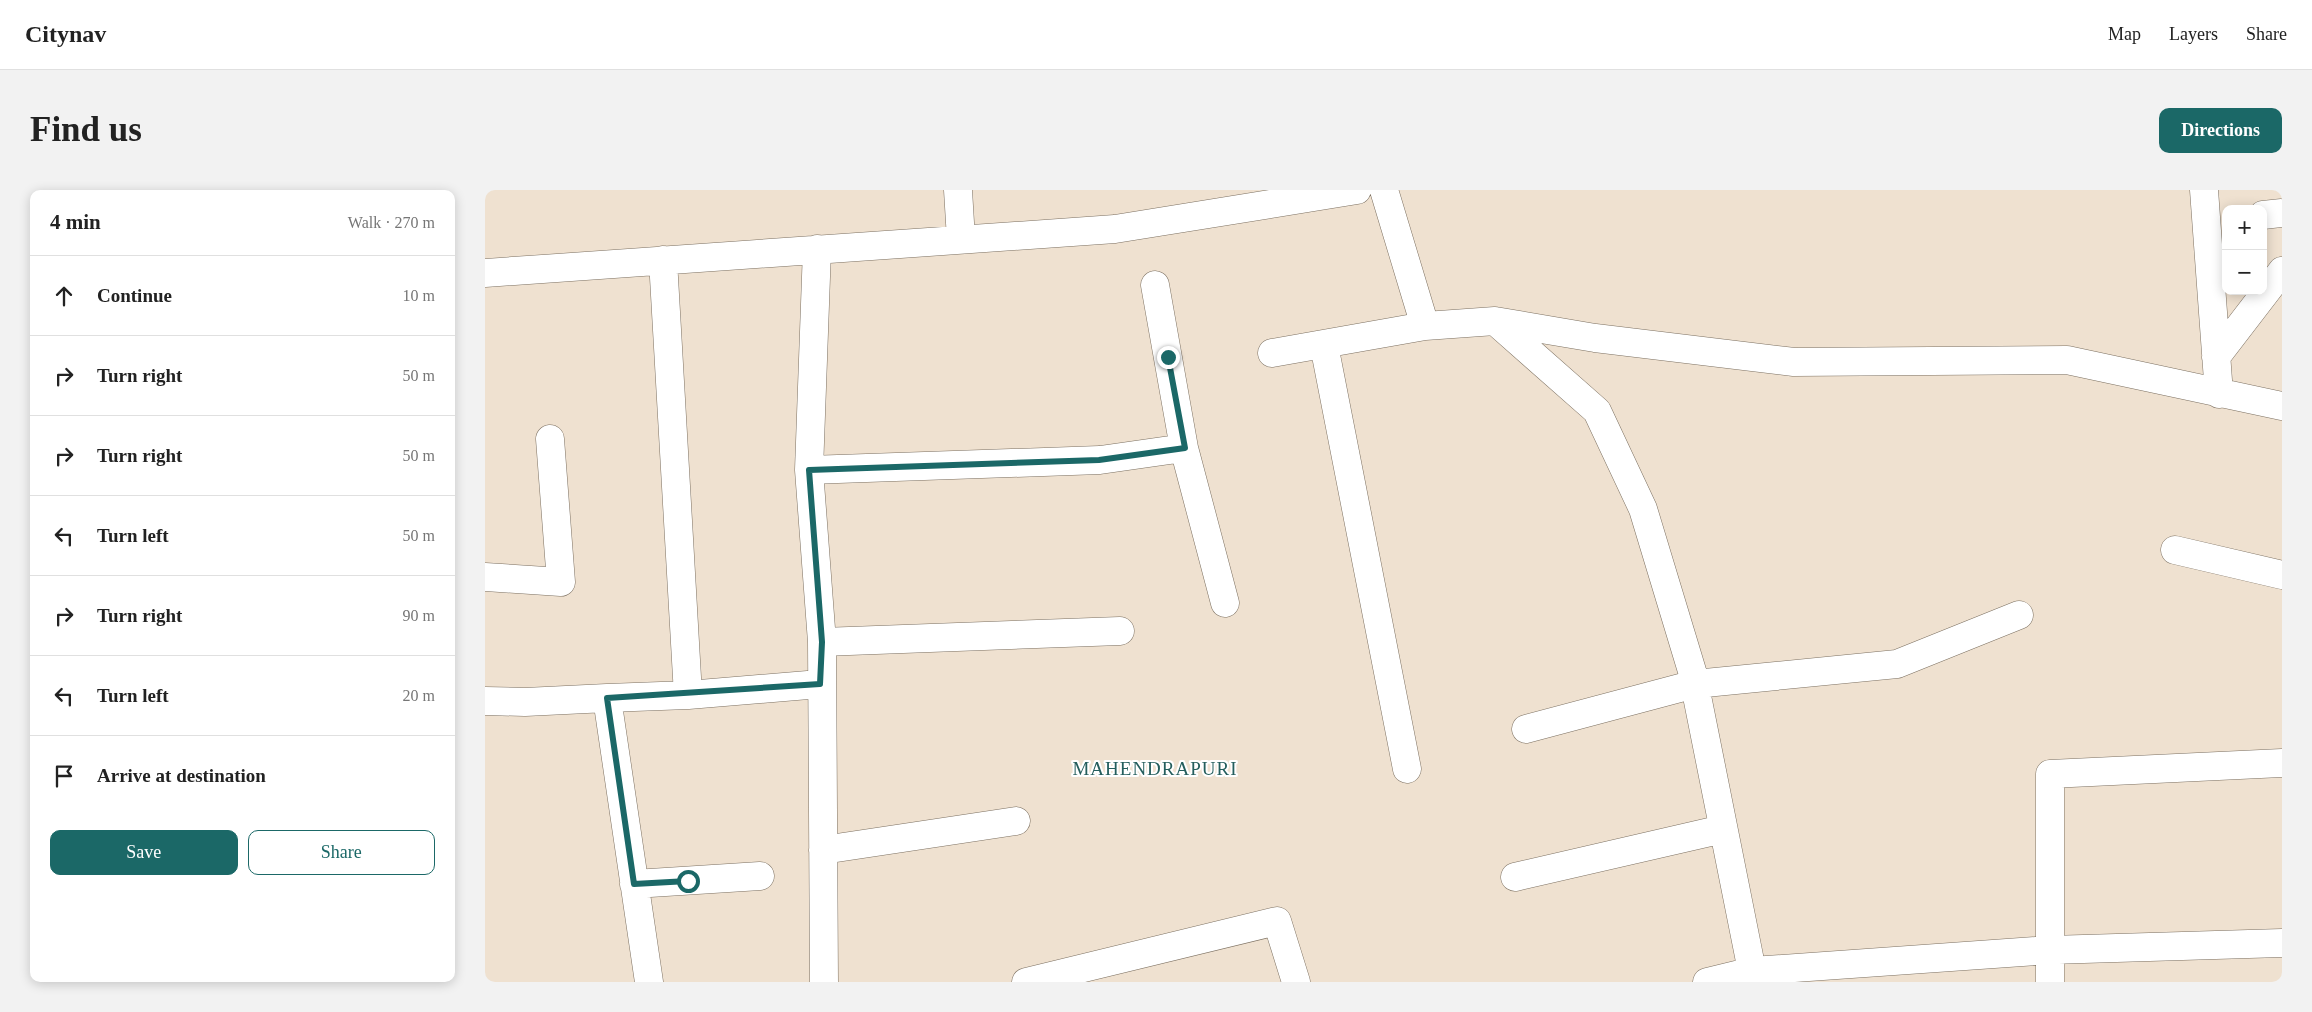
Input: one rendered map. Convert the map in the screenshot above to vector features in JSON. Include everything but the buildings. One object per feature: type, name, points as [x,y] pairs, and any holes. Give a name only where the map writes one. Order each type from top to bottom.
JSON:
[{"type":"street","points":[[958,190],[961,239]]},
{"type":"street","points":[[485,273],[1115,228],[1357,190]]},
{"type":"street","points":[[1384,190],[1425,326]]},
{"type":"street","points":[[2204,190],[2216,218],[2216,357],[2219,394]]},
{"type":"street","points":[[2267,215],[2282,213]]},
{"type":"street","points":[[817,249],[809,470],[822,642],[820,684],[824,982]]},
{"type":"street","points":[[663,260],[688,694]]},
{"type":"street","points":[[2216,357],[2282,271]]},
{"type":"street","points":[[1155,285],[1185,448],[1225,603]]},
{"type":"street","points":[[1495,321],[1597,411],[1643,509],[1695,684],[1752,971]]},
{"type":"street","points":[[1272,354],[1425,326],[1495,321],[1595,338],[1793,362],[2067,360],[2282,406]]},
{"type":"street","points":[[1324,344],[1407,769]]},
{"type":"street","points":[[485,577],[561,582],[550,439]]},
{"type":"street","points":[[809,470],[1099,460],[1185,448]]},
{"type":"street","points":[[2175,550],[2282,575]]},
{"type":"street","points":[[1526,729],[1695,684],[1897,664],[2019,615]]},
{"type":"street","points":[[822,642],[1120,631]]},
{"type":"street","points":[[485,701],[525,702],[688,694],[820,684]]},
{"type":"street","points":[[607,698],[649,982]]},
{"type":"street","points":[[2050,982],[2049,774],[2282,762]]},
{"type":"street","points":[[823,850],[1016,821]]},
{"type":"street","points":[[1515,878],[1723,829]]},
{"type":"street","points":[[634,884],[760,876]]},
{"type":"street","points":[[1026,982],[1277,921],[1296,982]]},
{"type":"street","points":[[1707,982],[1752,971],[2050,950],[2282,943]]},
{"type":"district","name":"MAHENDRAPURI","points":[[1155,768]]},
{"type":"route","points":[[688,881],[634,884],[607,698],[820,684],[822,642],[809,470],[1099,460],[1185,448],[1168,357]]}]
